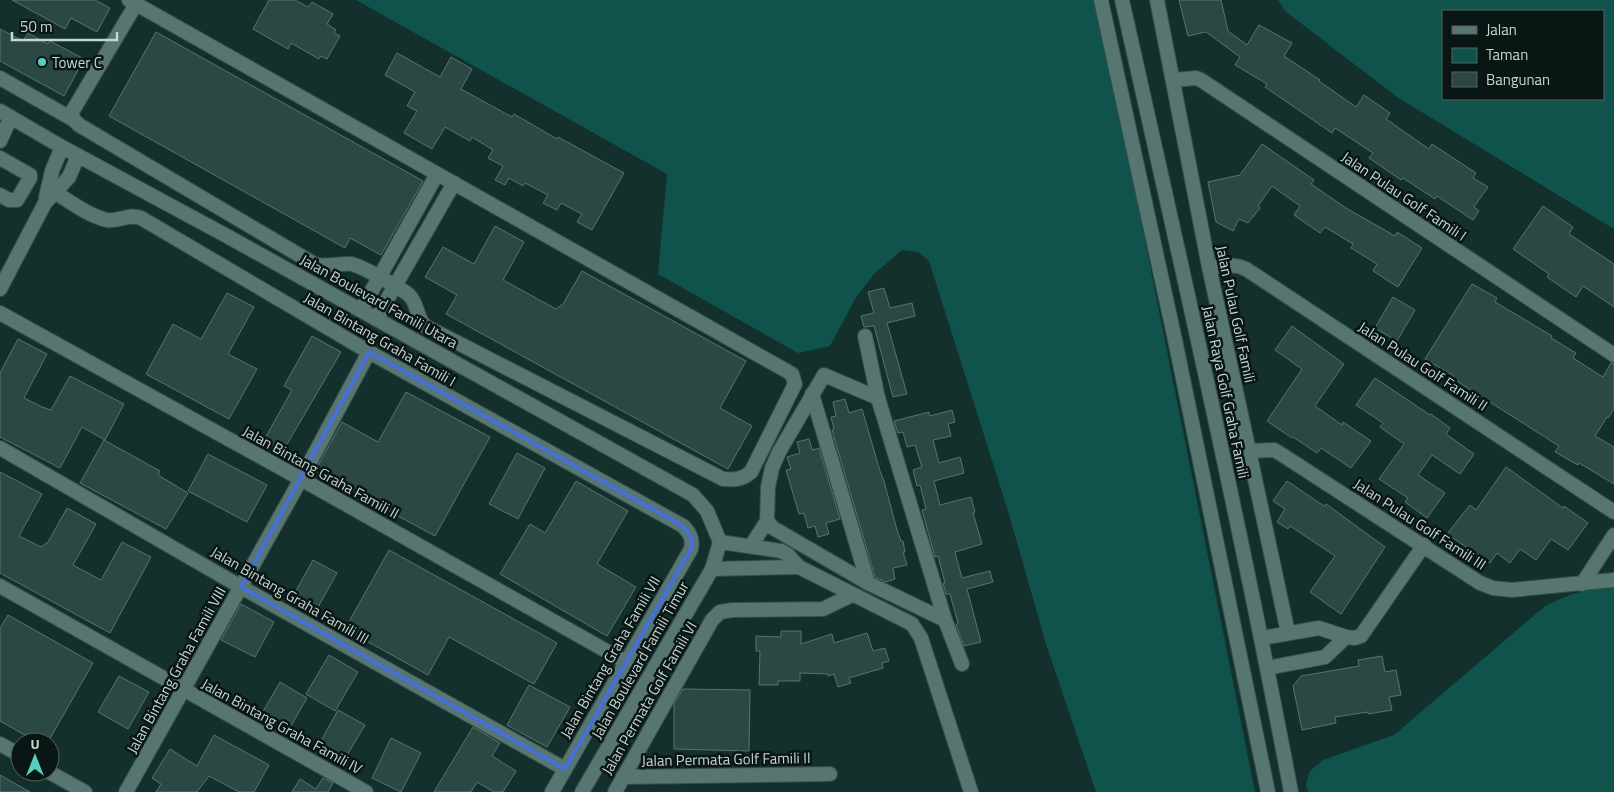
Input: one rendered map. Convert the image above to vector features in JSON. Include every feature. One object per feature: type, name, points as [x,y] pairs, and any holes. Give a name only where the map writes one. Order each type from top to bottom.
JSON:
[{"type":"street","points":[[1101,0],[1175,340],[1268,792]]},
{"type":"street","name":"Jalan Raya Golf Graha Famili","points":[[1122,0],[1198,339],[1262,638],[1291,792]]},
{"type":"street","name":"Jalan Pulau Golf Famili","points":[[1156,0],[1209,267],[1288,634]]},
{"type":"street","points":[[0,78],[74,120],[79,125],[316,265],[351,264],[380,277],[409,295],[425,326],[723,479],[734,480],[745,477],[751,472],[795,384],[792,374],[132,2],[72,112],[74,120]]},
{"type":"street","name":"Jalan Pulau Golf Famili I","points":[[1173,80],[1196,78],[1201,80],[1614,355]]},
{"type":"street","points":[[0,141],[3,114]]},
{"type":"street","name":"Jalan Boulevard Famili Utara","points":[[3,114],[693,494],[706,511],[720,542]]},
{"type":"street","points":[[52,190],[52,171],[62,147]]},
{"type":"street","points":[[0,289],[52,190],[69,177],[78,156]]},
{"type":"street","points":[[0,158],[28,173],[30,178],[18,200],[9,200],[0,195]]},
{"type":"street","points":[[361,310],[437,174]]},
{"type":"street","points":[[376,319],[454,183]]},
{"type":"street","name":"Jalan Bintang Graha Famili I","points":[[52,190],[94,216],[114,220],[134,215],[141,218],[369,352],[683,526],[691,537]]},
{"type":"street","name":"Jalan Pulau Golf Famili II","points":[[1209,267],[1231,264],[1239,265],[1246,269],[1614,512]]},
{"type":"street","name":"Jalan Bintang Graha Famili II","points":[[0,313],[301,479],[626,662]]},
{"type":"street","points":[[865,336],[878,398],[945,620],[962,664]]},
{"type":"street","name":"Jalan Bintang Graha Famili VIII","points":[[126,792],[301,479],[369,352]]},
{"type":"street","points":[[751,546],[767,521],[768,487],[772,468],[779,452],[824,375],[878,398]]},
{"type":"street","points":[[812,394],[868,583]]},
{"type":"street","name":"Jalan Bintang Graha Famili III","points":[[0,448],[241,587],[565,769]]},
{"type":"street","name":"Jalan Pulau Golf Famili III","points":[[1250,451],[1274,450],[1282,454],[1480,583],[1493,588],[1512,590],[1614,580]]},
{"type":"street","points":[[767,521],[773,528],[784,535],[868,583],[945,620]]},
{"type":"street","points":[[1582,584],[1614,535]]},
{"type":"street","name":"Jalan Bintang Graha Famili VII","points":[[552,792],[690,549],[691,537]]},
{"type":"street","points":[[720,542],[784,552],[799,567],[912,624],[921,638],[971,792]]},
{"type":"street","name":"Jalan Boulevard Famili Timur","points":[[582,792],[712,569],[720,542]]},
{"type":"street","points":[[1262,638],[1319,628],[1346,637],[1354,638],[1361,636],[1424,545]]},
{"type":"street","points":[[712,569],[799,567]]},
{"type":"street","name":"Jalan Bintang Graha Famili IV","points":[[0,586],[366,792]]},
{"type":"street","name":"Jalan Permata Golf Famili VI","points":[[615,792],[712,620],[720,612],[732,610],[823,609],[852,595]]},
{"type":"street","points":[[1267,668],[1325,657],[1346,637]]},
{"type":"street","name":"Jalan Permata Golf Famili II","points":[[623,777],[830,774]]},
{"type":"street","points":[[60,778],[85,792]]},
{"type":"highlighted area","points":[[369,352],[683,526],[691,537],[691,549],[565,769],[241,587]]},
{"type":"green space","points":[[356,0],[1097,0],[1255,792],[1096,792],[1046,644],[1008,511],[929,261],[918,252],[902,250],[874,274],[855,299],[830,346],[798,353],[658,274],[667,174]]},
{"type":"green space","points":[[1278,0],[1614,0],[1614,229],[1397,97],[1285,11]]},
{"type":"green space","points":[[1614,587],[1614,792],[1308,792],[1306,784],[1310,771],[1323,760],[1394,735],[1545,606],[1578,592]]},
{"type":"building","points":[[12,0],[95,0],[110,8],[97,32],[71,18],[65,29]]},
{"type":"building","points":[[269,0],[295,0],[308,7],[312,2],[333,14],[327,24],[336,30],[334,33],[340,36],[327,59],[321,56],[319,59],[291,43],[288,49],[253,29]]},
{"type":"building","points":[[1179,0],[1221,0],[1228,31],[1247,45],[1259,25],[1292,43],[1284,56],[1319,81],[1356,107],[1364,95],[1390,113],[1386,119],[1429,149],[1432,144],[1476,173],[1473,178],[1488,187],[1474,207],[1479,211],[1473,220],[1437,196],[1435,199],[1403,178],[1401,180],[1369,158],[1373,153],[1335,128],[1332,133],[1265,87],[1267,84],[1235,65],[1240,57],[1206,32],[1188,36]]},
{"type":"building","name":"Tower C","points":[[0,29],[23,41],[28,33],[48,44],[50,41],[84,59],[64,96],[0,61]]},
{"type":"building","points":[[156,32],[423,181],[381,255],[350,238],[345,248],[109,116]]},
{"type":"building","points":[[397,53],[440,77],[451,57],[472,69],[461,89],[512,117],[514,114],[557,139],[558,137],[624,173],[592,230],[577,222],[582,214],[561,203],[557,210],[543,203],[548,195],[525,183],[523,186],[509,178],[505,185],[495,180],[503,166],[488,158],[493,150],[472,137],[470,141],[445,127],[432,149],[404,133],[417,111],[407,106],[415,92],[385,75]]},
{"type":"building","points":[[1262,144],[1314,180],[1311,184],[1346,208],[1395,236],[1397,232],[1422,248],[1398,287],[1373,271],[1377,264],[1351,248],[1353,244],[1325,227],[1320,233],[1294,215],[1300,206],[1272,186],[1258,206],[1260,208],[1248,223],[1239,219],[1233,231],[1216,222],[1208,182],[1240,175]]},
{"type":"building","points":[[1543,206],[1573,227],[1569,234],[1614,264],[1614,307],[1583,286],[1576,297],[1547,277],[1549,274],[1513,249]]},
{"type":"building","points":[[495,226],[524,242],[503,280],[556,309],[563,304],[582,271],[746,361],[720,408],[752,426],[728,469],[446,314],[457,295],[425,277],[443,247],[474,264]]},
{"type":"building","points":[[1472,284],[1497,298],[1495,302],[1552,336],[1551,338],[1576,353],[1573,358],[1603,377],[1611,363],[1614,364],[1614,409],[1595,436],[1614,447],[1614,484],[1579,463],[1578,465],[1555,452],[1559,446],[1452,378],[1454,376],[1425,359]]},
{"type":"building","points":[[884,288],[890,308],[912,303],[915,316],[887,323],[907,394],[893,397],[874,326],[864,327],[861,316],[874,313],[868,292]]},
{"type":"building","points":[[227,293],[254,307],[228,354],[257,369],[229,419],[146,374],[173,324],[201,339]]},
{"type":"building","points":[[1393,297],[1415,310],[1397,341],[1375,328]]},
{"type":"building","points":[[1292,326],[1344,364],[1315,406],[1342,425],[1343,422],[1371,441],[1351,468],[1321,448],[1317,453],[1267,421],[1302,369],[1275,350]]},
{"type":"building","points":[[312,336],[341,352],[283,451],[264,440],[292,390],[284,386]]},
{"type":"building","points":[[18,339],[47,354],[24,398],[51,410],[70,376],[124,404],[105,440],[82,427],[60,468],[0,437],[0,373]]},
{"type":"building","points":[[1375,378],[1450,428],[1446,434],[1474,454],[1460,474],[1432,455],[1418,475],[1445,493],[1427,518],[1405,502],[1408,498],[1379,479],[1404,444],[1380,427],[1383,423],[1356,405]]},
{"type":"building","points":[[406,392],[490,437],[435,536],[315,471],[342,422],[378,442]]},
{"type":"building","points":[[845,399],[849,413],[862,409],[897,530],[901,541],[903,541],[905,552],[903,552],[907,565],[893,568],[895,579],[886,582],[875,577],[832,430],[834,429],[831,417],[836,416],[833,402]]},
{"type":"building","points":[[952,410],[955,422],[948,424],[951,436],[933,440],[939,463],[960,457],[964,473],[934,481],[940,505],[971,497],[975,512],[973,513],[982,544],[955,552],[962,578],[990,571],[993,582],[967,589],[981,642],[964,646],[956,625],[958,623],[950,594],[946,594],[938,556],[935,557],[922,510],[926,509],[920,485],[917,486],[913,470],[922,467],[915,445],[907,447],[903,432],[898,433],[894,421],[929,412],[930,416]]},
{"type":"building","points":[[809,439],[812,450],[819,448],[840,519],[826,523],[829,534],[818,537],[815,526],[808,528],[804,513],[799,514],[786,470],[791,469],[787,457],[800,453],[797,442]]},
{"type":"building","points":[[104,440],[160,471],[158,475],[188,493],[166,529],[80,483]]},
{"type":"building","points":[[517,453],[545,468],[518,519],[489,504]]},
{"type":"building","points":[[208,454],[267,485],[247,522],[188,491]]},
{"type":"building","points":[[1506,467],[1563,508],[1564,506],[1588,523],[1568,550],[1551,539],[1536,560],[1520,549],[1510,563],[1497,553],[1490,563],[1447,534],[1470,505],[1476,510]]},
{"type":"building","points":[[0,472],[42,494],[19,536],[41,547],[48,542],[67,508],[96,524],[73,565],[101,580],[122,542],[151,557],[110,633],[0,573]]},
{"type":"building","points":[[576,481],[628,511],[597,564],[636,587],[607,636],[500,574],[530,524],[545,533]]},
{"type":"building","points":[[1287,481],[1324,506],[1326,504],[1385,547],[1341,614],[1310,592],[1335,556],[1290,526],[1288,529],[1277,522],[1285,509],[1273,501]]},
{"type":"building","points":[[389,550],[557,643],[534,684],[449,637],[428,675],[345,629]]},
{"type":"building","points":[[313,560],[337,573],[317,609],[293,596]]},
{"type":"building","points":[[241,604],[274,622],[255,657],[221,640]]},
{"type":"building","points":[[8,615],[93,663],[54,732],[19,732],[0,721],[0,628]]},
{"type":"building","points":[[781,631],[801,631],[801,644],[832,634],[834,643],[867,633],[873,651],[885,648],[889,661],[882,663],[883,668],[849,678],[851,683],[838,687],[834,674],[828,676],[828,674],[800,673],[800,681],[778,681],[778,685],[759,685],[760,651],[756,651],[756,636],[781,637]]},
{"type":"building","points":[[329,655],[358,672],[335,711],[306,694]]},
{"type":"building","points":[[1382,656],[1385,672],[1396,670],[1401,695],[1389,697],[1392,710],[1335,717],[1336,723],[1302,730],[1293,686],[1301,676],[1359,666],[1358,660]]},
{"type":"building","points":[[119,676],[149,692],[128,729],[98,712]]},
{"type":"building","points":[[280,682],[307,698],[288,731],[261,715]]},
{"type":"building","points":[[529,685],[570,707],[547,747],[507,725]]},
{"type":"building","points":[[683,689],[750,690],[749,751],[674,749],[674,704]]},
{"type":"building","points":[[338,710],[365,725],[343,762],[317,748]]},
{"type":"building","points":[[473,727],[500,743],[492,756],[516,771],[503,792],[494,792],[477,782],[471,792],[434,792]]},
{"type":"building","points":[[214,735],[269,765],[254,792],[239,792],[209,776],[197,792],[156,792],[161,784],[152,778],[170,749],[197,766]]},
{"type":"building","points":[[391,738],[421,753],[401,792],[372,778]]},
{"type":"building","points":[[0,775],[30,792],[0,792]]},
{"type":"building","points":[[323,778],[333,783],[328,792],[292,792],[300,779],[316,789]]},
{"type":"place","name":"Tower C","points":[[42,62]]}]
